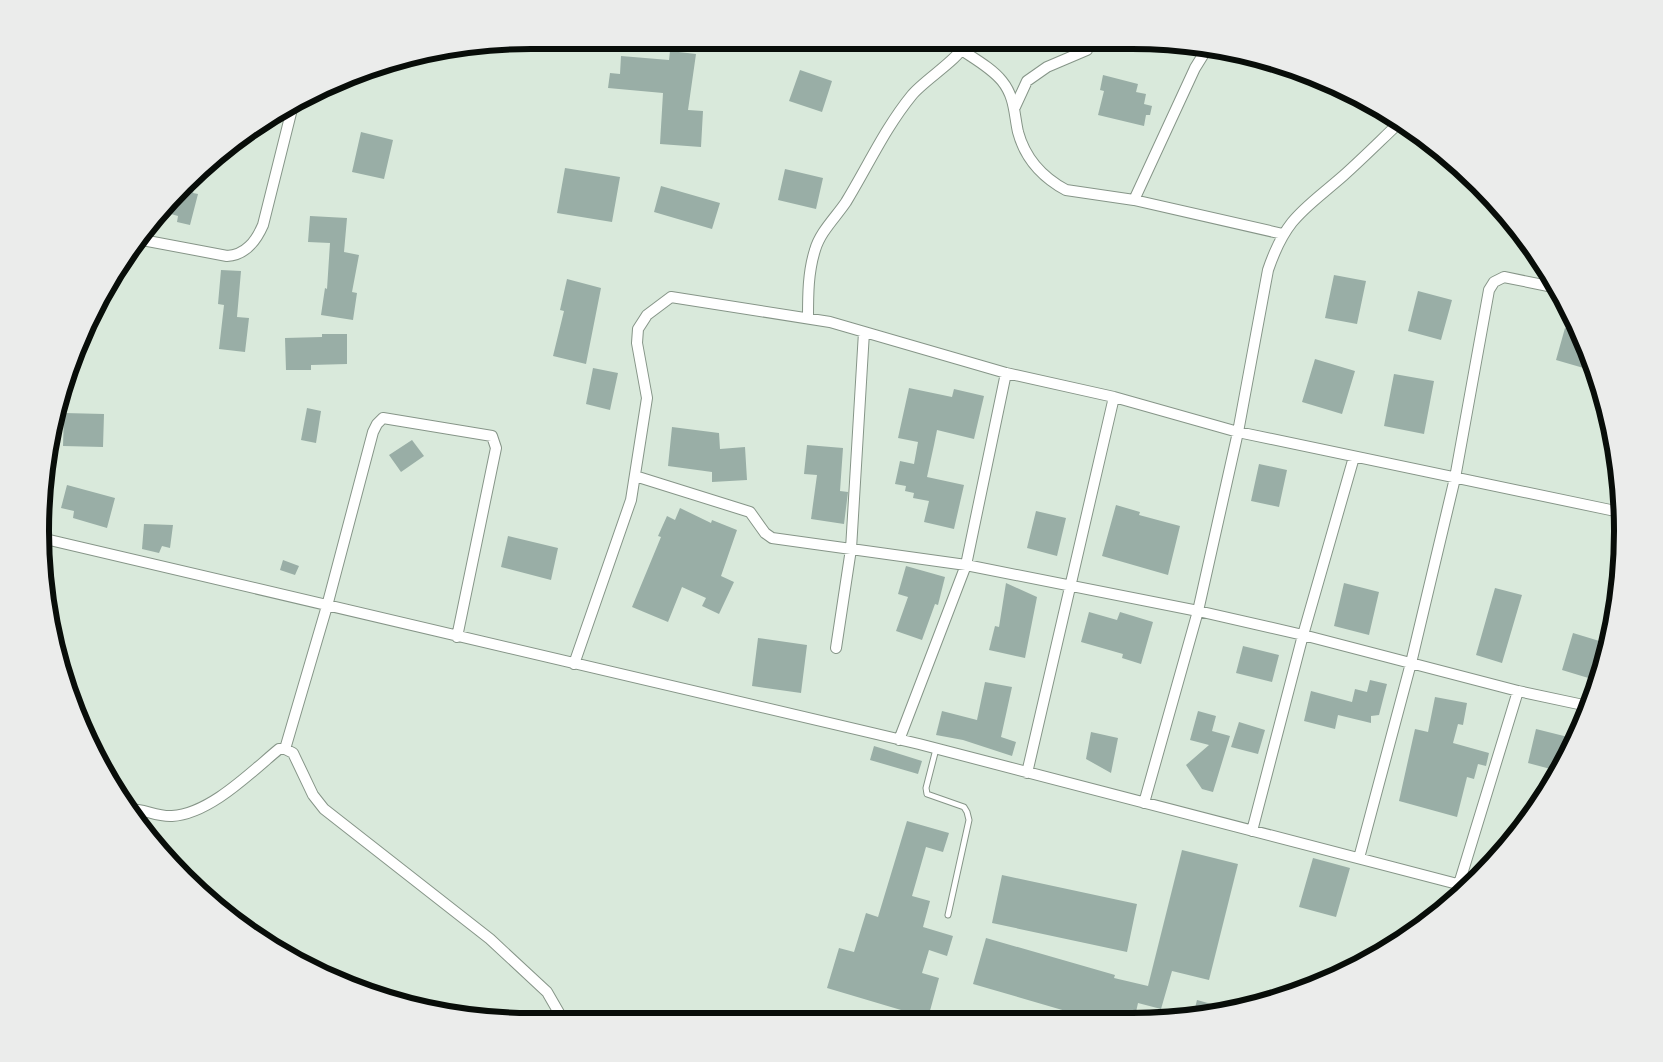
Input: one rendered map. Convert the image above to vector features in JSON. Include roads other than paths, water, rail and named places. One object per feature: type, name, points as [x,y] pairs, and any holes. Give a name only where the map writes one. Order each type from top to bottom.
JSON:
[{"type":"street","points":[[808,318],[810,270],[821,237],[845,204],[871,156],[913,94],[962,49]]},
{"type":"street","points":[[964,49],[1002,81],[1015,107],[1018,132],[1032,162],[1047,178],[1066,190],[1134,200],[1283,234]]},
{"type":"street","points":[[1015,107],[1027,81],[1047,67],[1087,49]]},
{"type":"street","points":[[1134,200],[1195,68],[1204,54]]},
{"type":"street","points":[[146,241],[227,256],[238,255],[249,247],[258,237],[263,225],[292,112]]},
{"type":"street","points":[[1144,803],[1198,611],[1238,432],[1268,270],[1283,234],[1304,207],[1344,176],[1395,127]]},
{"type":"street","points":[[1360,858],[1411,663],[1455,478],[1489,290],[1494,282],[1504,277],[1547,286]]},
{"type":"street","points":[[574,664],[631,500],[647,398],[637,343],[638,329],[647,315],[671,297],[830,322],[1006,373],[1114,397],[1238,432],[1613,511]]},
{"type":"street","points":[[836,648],[851,549],[864,332]]},
{"type":"street","points":[[899,740],[966,565],[1006,373]]},
{"type":"street","points":[[1027,773],[1114,397]]},
{"type":"street","points":[[285,748],[327,606],[376,424],[383,418],[492,436],[496,448],[496,457],[457,637]]},
{"type":"street","points":[[1252,831],[1303,635],[1354,457]]},
{"type":"street","points":[[635,476],[750,512],[765,533],[772,538],[966,565],[1198,611],[1303,635],[1518,691],[1582,705]]},
{"type":"street","points":[[49,540],[936,749],[1460,884]]},
{"type":"street","points":[[1463,882],[1518,691]]},
{"type":"street","points":[[136,808],[170,817],[186,815],[215,799],[279,749],[285,748],[293,753],[313,795],[324,809],[490,939],[547,992],[559,1013]]},
{"type":"lane","points":[[936,749],[926,788],[927,794],[964,808],[969,820],[948,915]]}]
